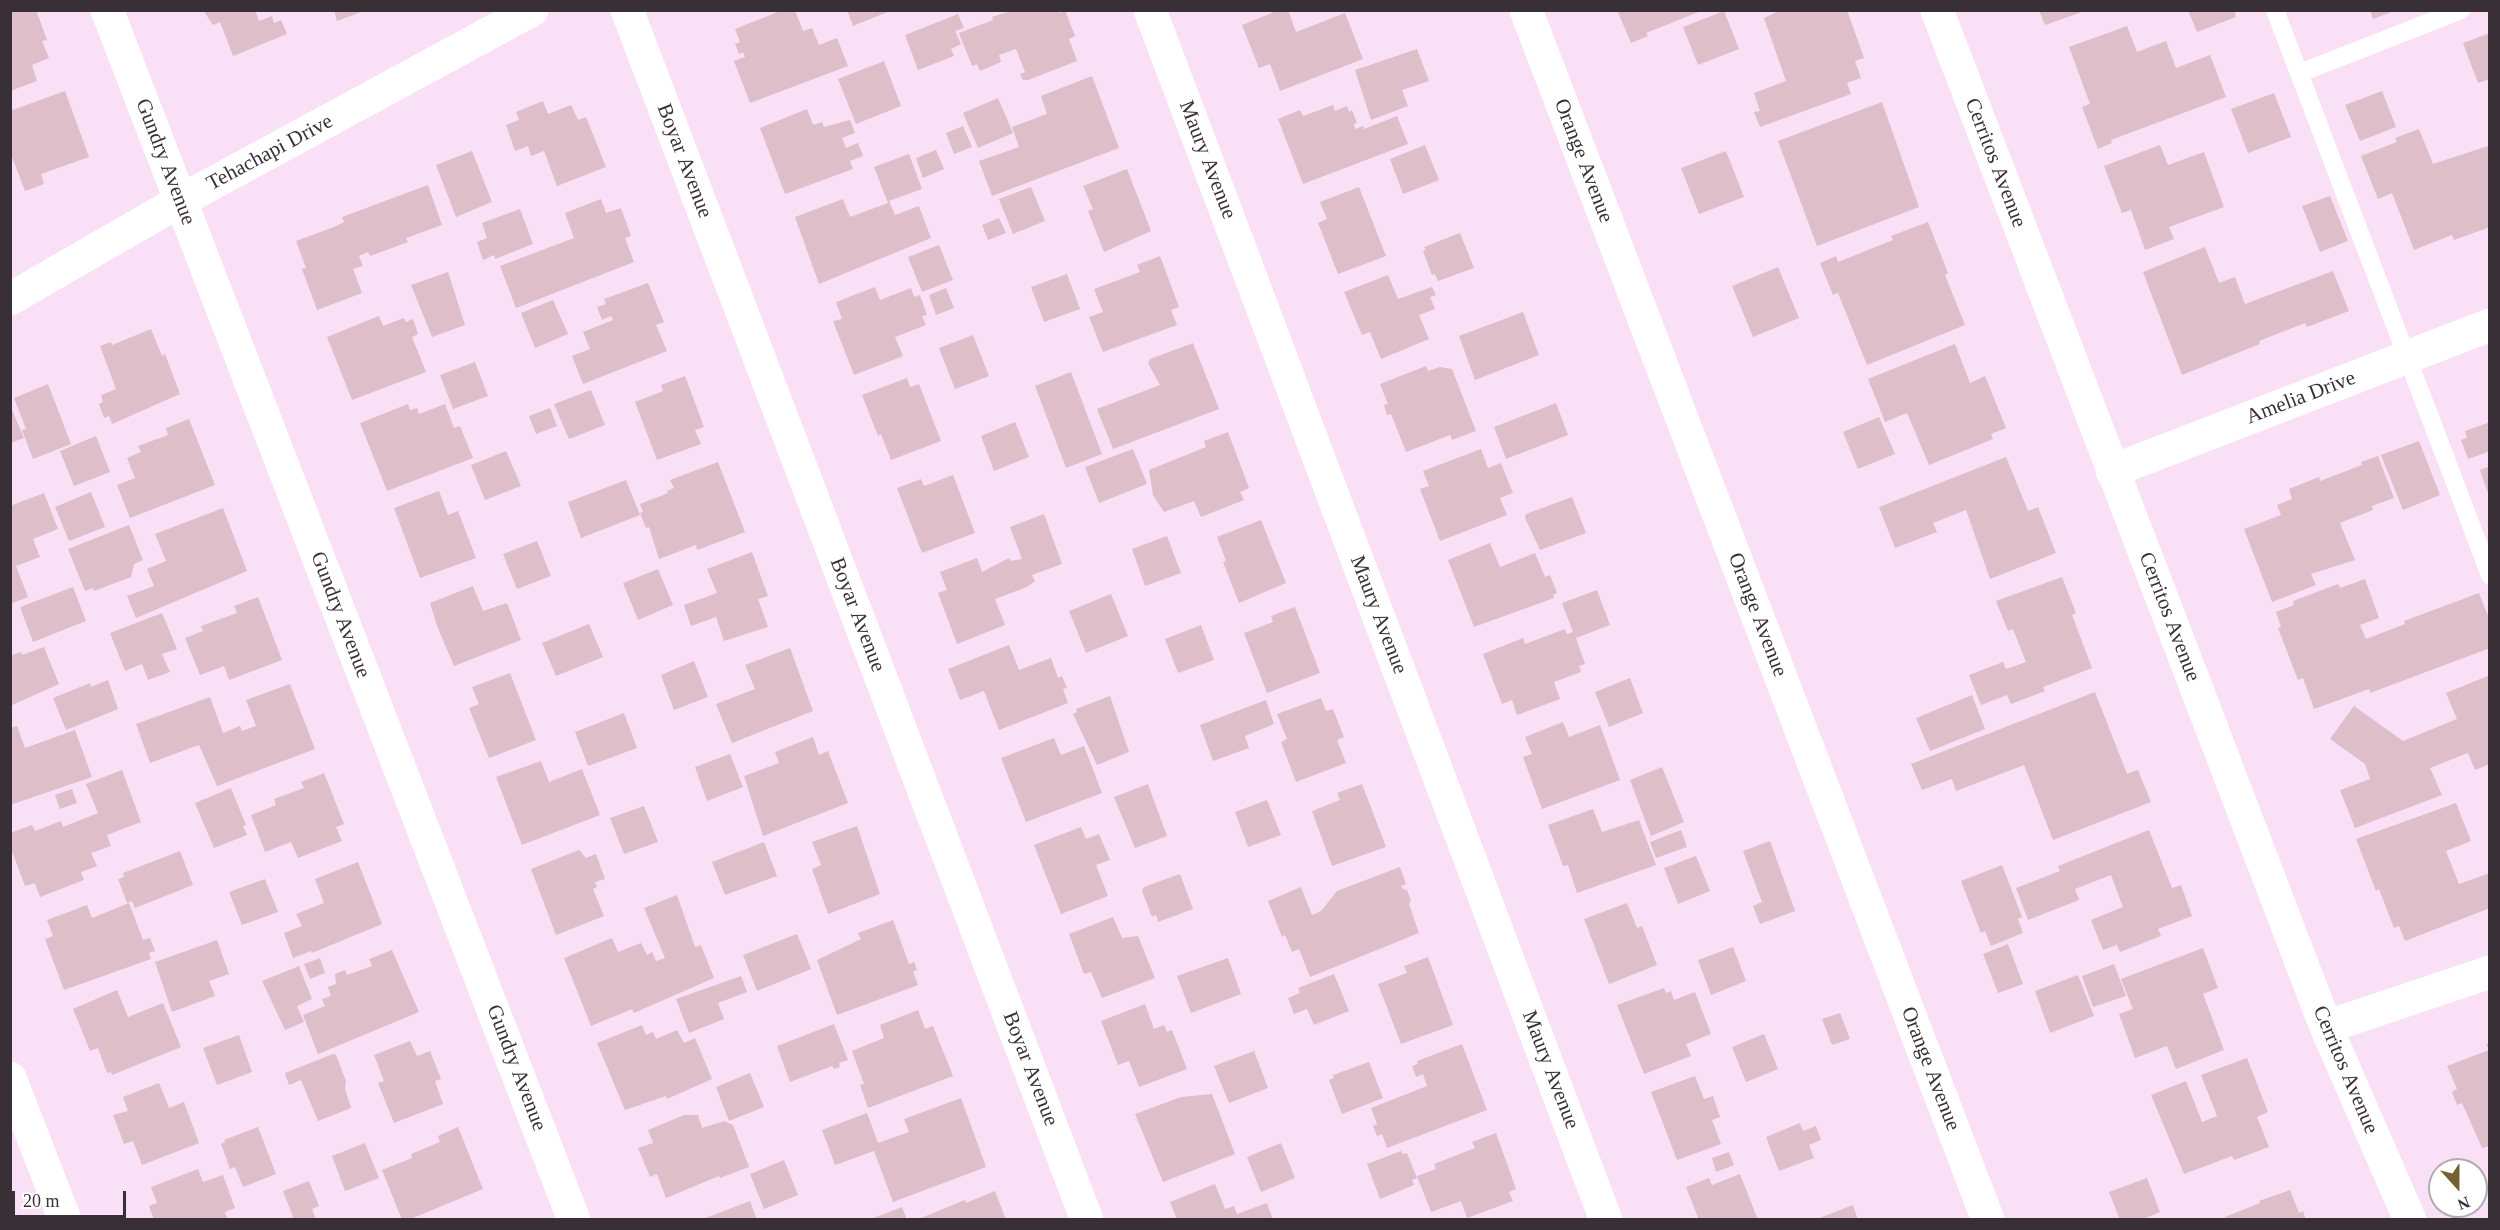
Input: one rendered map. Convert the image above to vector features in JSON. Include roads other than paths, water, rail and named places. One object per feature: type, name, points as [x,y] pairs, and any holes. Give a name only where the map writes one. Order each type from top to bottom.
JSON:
[{"type":"street","name":"Gundry Avenue","points":[[108,10],[574,1220]]},
{"type":"street","name":"Tehachapi Drive","points":[[10,299],[180,201],[532,10]]},
{"type":"street","name":"Boyar Avenue","points":[[627,10],[1087,1220]]},
{"type":"street","name":"Maury Avenue","points":[[1150,10],[1606,1220]]},
{"type":"street","name":"Orange Avenue","points":[[1526,10],[1988,1220]]},
{"type":"street","name":"Cerritos Avenue","points":[[1937,10],[2326,1027],[2410,1220]]},
{"type":"street","name":"Amelia Drive","points":[[2112,471],[2490,325]]},
{"type":"street","points":[[2326,1027],[2490,972]]},
{"type":"street","points":[[10,1078],[64,1220]]},
{"type":"lane","points":[[2275,10],[2490,575]]},
{"type":"lane","points":[[2300,73],[2461,10]]}]
